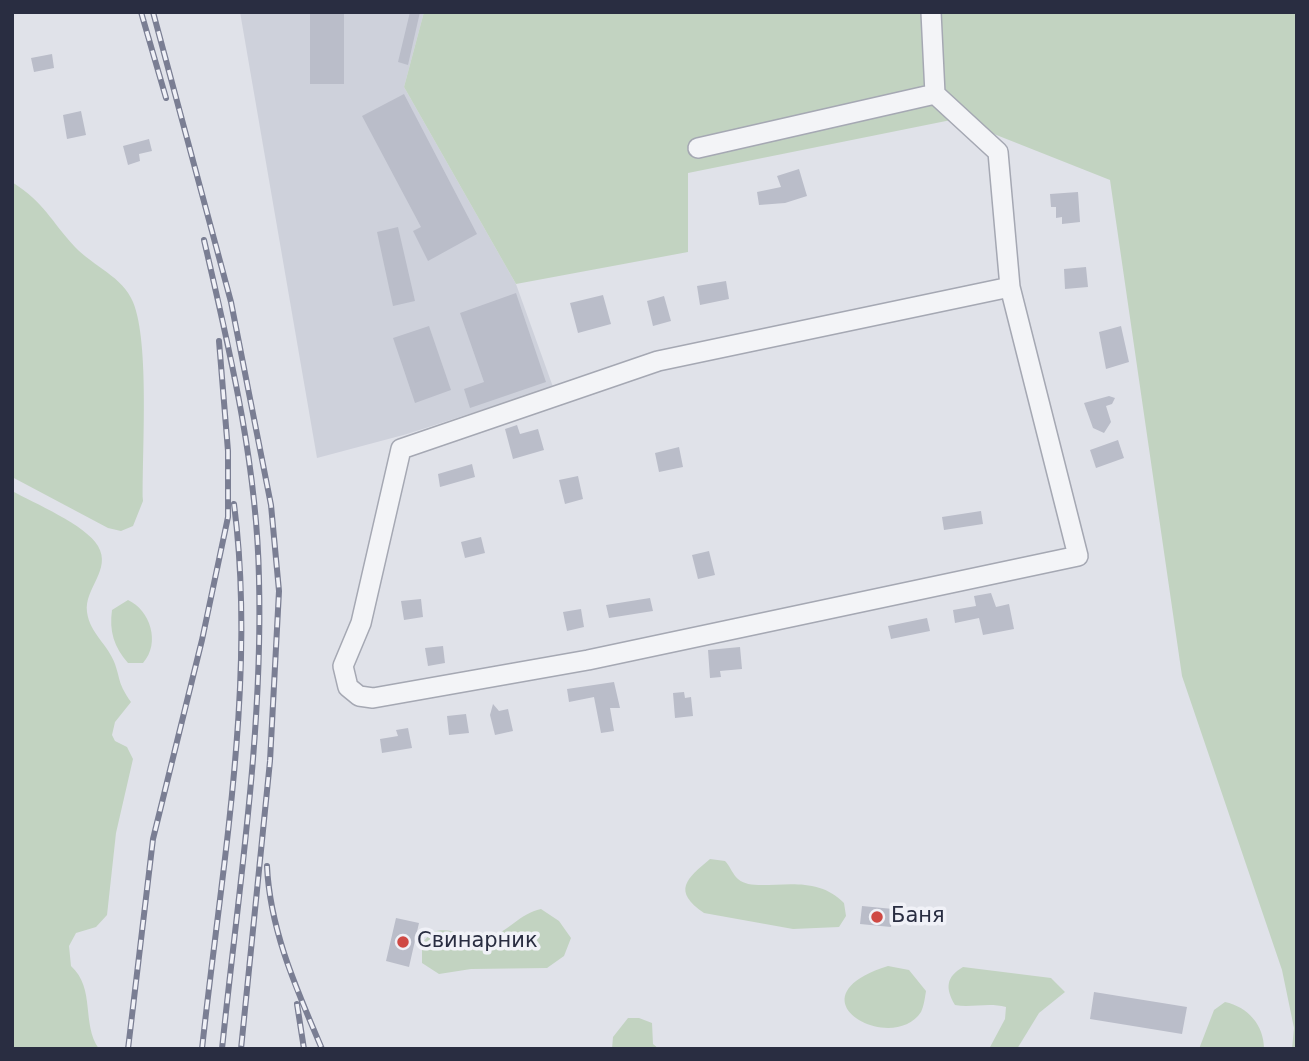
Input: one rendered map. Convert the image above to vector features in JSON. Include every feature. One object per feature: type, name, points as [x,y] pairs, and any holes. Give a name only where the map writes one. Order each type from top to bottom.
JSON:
[{"type":"street","points":[[931,12],[935,94],[998,152],[1010,287],[1078,556],[574,663],[373,698],[359,696],[348,687],[343,666],[361,623],[401,449],[658,361],[1010,287]]},
{"type":"street","points":[[698,148],[935,94]]},
{"type":"shaded area","points":[[240,12],[424,12],[404,87],[516,284],[553,387],[407,434],[317,458]]},
{"type":"green space","points":[[424,12],[1297,12],[1297,1049],[1292,1049],[1294,1028],[1282,970],[1182,676],[1110,180],[956,119],[688,173],[688,252],[516,284],[404,87]]},
{"type":"green space","points":[[12,182],[40,205],[82,254],[115,279],[133,302],[142,344],[143,501],[133,526],[121,531],[108,528],[12,477]]},
{"type":"green space","points":[[12,491],[83,530],[98,546],[102,563],[89,595],[87,612],[92,627],[112,657],[131,702],[115,722],[112,735],[115,741],[127,747],[133,759],[116,833],[107,915],[96,927],[76,933],[69,946],[71,966],[83,985],[91,1028],[99,1049],[12,1049]]},
{"type":"green space","points":[[128,600],[142,611],[150,628],[151,646],[143,663],[128,663],[119,651],[112,632],[112,610]]},
{"type":"green space","points":[[710,859],[725,861],[738,879],[747,883],[801,885],[831,893],[844,903],[846,916],[839,927],[793,929],[704,913],[688,898],[686,885],[694,873]]},
{"type":"green space","points":[[541,909],[559,921],[571,938],[564,956],[547,968],[471,969],[439,974],[422,963],[422,943],[432,932],[440,930],[473,938],[487,938],[502,932],[527,914]]},
{"type":"green space","points":[[888,966],[909,970],[926,991],[921,1012],[907,1024],[889,1028],[871,1025],[855,1018],[846,1006],[846,993],[859,979]]},
{"type":"green space","points":[[963,967],[1051,978],[1065,992],[1039,1013],[1017,1049],[989,1049],[1005,1019],[1006,1007],[955,1005],[949,983],[953,975]]},
{"type":"green space","points":[[1225,1002],[1241,1008],[1253,1018],[1261,1032],[1264,1049],[1199,1049],[1214,1010]]},
{"type":"green space","points":[[628,1018],[639,1018],[652,1023],[653,1044],[659,1049],[612,1049],[613,1037]]},
{"type":"building","points":[[310,12],[344,12],[344,84],[310,84]]},
{"type":"building","points":[[410,12],[420,12],[408,65],[398,62]]},
{"type":"building","points":[[52,54],[54,68],[34,72],[31,58]]},
{"type":"building","points":[[404,94],[477,234],[428,261],[413,231],[421,227],[362,116]]},
{"type":"building","points":[[81,111],[86,135],[67,139],[63,115]]},
{"type":"building","points":[[149,139],[152,151],[139,154],[140,161],[128,165],[123,146]]},
{"type":"building","points":[[799,169],[807,196],[785,203],[759,205],[757,192],[781,187],[777,176]]},
{"type":"building","points":[[1078,192],[1080,222],[1062,224],[1062,217],[1056,218],[1056,207],[1051,207],[1050,194]]},
{"type":"building","points":[[398,227],[415,301],[393,306],[377,232]]},
{"type":"building","points":[[1086,267],[1088,287],[1065,289],[1064,269]]},
{"type":"building","points":[[726,281],[729,299],[700,305],[697,286]]},
{"type":"building","points":[[516,293],[546,382],[470,408],[464,389],[484,382],[460,313]]},
{"type":"building","points":[[603,295],[611,324],[578,333],[570,303]]},
{"type":"building","points":[[664,296],[671,321],[653,326],[647,301]]},
{"type":"building","points":[[429,326],[451,390],[415,403],[393,338]]},
{"type":"building","points":[[1121,326],[1129,362],[1106,369],[1099,332]]},
{"type":"building","points":[[1109,396],[1115,398],[1112,404],[1106,406],[1111,422],[1104,433],[1093,428],[1084,403]]},
{"type":"building","points":[[517,425],[520,434],[538,429],[544,450],[513,459],[505,429]]},
{"type":"building","points":[[1118,440],[1124,458],[1096,468],[1090,450]]},
{"type":"building","points":[[679,447],[683,467],[659,472],[655,453]]},
{"type":"building","points":[[472,464],[475,477],[440,487],[438,474]]},
{"type":"building","points":[[578,476],[583,499],[565,504],[559,480]]},
{"type":"building","points":[[981,511],[983,524],[944,530],[942,517]]},
{"type":"building","points":[[481,537],[485,553],[465,558],[461,542]]},
{"type":"building","points":[[709,551],[715,575],[698,579],[692,555]]},
{"type":"building","points":[[991,593],[996,607],[1009,604],[1014,629],[983,635],[979,618],[955,623],[953,610],[976,606],[974,596]]},
{"type":"building","points":[[650,598],[653,611],[609,618],[606,605]]},
{"type":"building","points":[[421,599],[423,617],[404,620],[401,601]]},
{"type":"building","points":[[581,609],[584,627],[567,631],[563,612]]},
{"type":"building","points":[[927,618],[930,631],[891,639],[888,626]]},
{"type":"building","points":[[443,646],[445,663],[428,666],[425,648]]},
{"type":"building","points":[[740,647],[742,669],[720,671],[721,677],[710,678],[708,650]]},
{"type":"building","points":[[614,682],[620,708],[610,708],[614,731],[601,733],[594,697],[569,702],[567,689]]},
{"type":"building","points":[[684,692],[685,698],[691,697],[693,716],[675,718],[673,693]]},
{"type":"building","points":[[493,704],[499,711],[508,709],[513,731],[495,735],[490,715]]},
{"type":"building","points":[[466,714],[469,733],[449,735],[447,716]]},
{"type":"building","points":[[408,728],[412,748],[382,753],[380,739],[398,736],[396,730]]},
{"type":"building","name":"Баня","points":[[862,906],[893,909],[891,927],[860,924]]},
{"type":"building","name":"Свинарник","points":[[396,918],[419,923],[409,967],[386,961]]},
{"type":"building","points":[[1094,992],[1187,1007],[1182,1034],[1090,1019]]},
{"type":"railway","points":[[141,12],[166,98]]},
{"type":"railway","points":[[153,12],[231,302],[271,505],[279,591],[270,761],[241,1049]]},
{"type":"railway","points":[[204,240],[248,451],[259,579],[253,756],[222,1049]]},
{"type":"railway","points":[[128,1049],[153,839],[202,640],[228,517],[228,451],[219,341]]},
{"type":"railway","points":[[202,1049],[227,845],[239,707],[240,571],[234,504]]},
{"type":"railway","points":[[267,866],[279,937],[294,982],[322,1049]]},
{"type":"railway","points":[[297,1004],[304,1049]]},
{"type":"place","name":"Баня","points":[[877,917]]},
{"type":"place","name":"Свинарник","points":[[403,942]]}]
